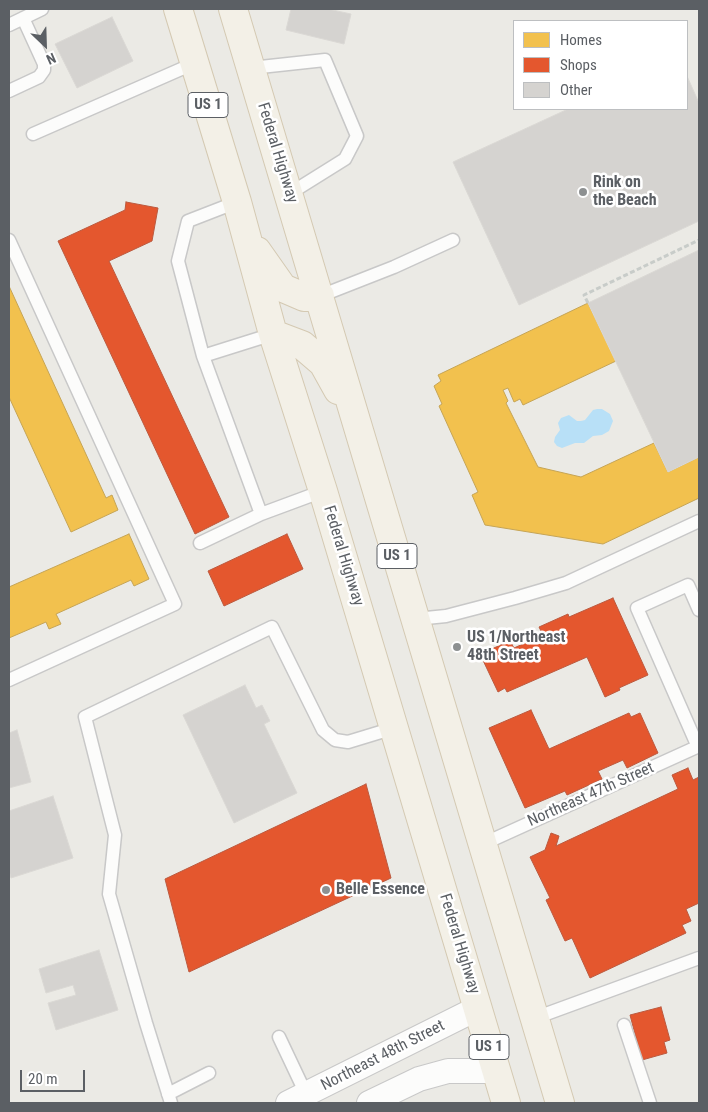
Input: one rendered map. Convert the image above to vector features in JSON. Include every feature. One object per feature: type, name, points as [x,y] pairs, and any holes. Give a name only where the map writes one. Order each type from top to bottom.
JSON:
[{"type":"main road","name":"Federal Highway","points":[[178,9],[506,1103]]},
{"type":"main road","name":"Federal Highway","points":[[233,9],[560,1103]]},
{"type":"main road","points":[[247,237],[284,288],[304,297],[320,296]]},
{"type":"main road","points":[[274,334],[302,345],[323,363],[359,426]]},
{"type":"street","name":"Northeast 48th Street","points":[[297,1099],[478,1008]]},
{"type":"street","points":[[369,1103],[419,1079],[448,1071],[496,1071]]},
{"type":"lane","points":[[9,25],[42,9]]},
{"type":"lane","points":[[9,91],[38,77],[44,70],[44,64],[23,18]]},
{"type":"lane","points":[[251,68],[325,60],[358,136],[345,159],[289,194]]},
{"type":"lane","points":[[33,134],[195,63]]},
{"type":"lane","points":[[237,202],[188,221],[178,261],[203,356],[260,514]]},
{"type":"lane","points":[[9,240],[174,604],[9,680]]},
{"type":"lane","points":[[320,296],[394,267],[453,240]]},
{"type":"lane","points":[[203,356],[274,334]]},
{"type":"lane","points":[[200,543],[260,514],[323,491]]},
{"type":"lane","points":[[416,619],[446,616],[566,583],[699,521]]},
{"type":"lane","points":[[698,746],[637,608],[688,585],[699,610]]},
{"type":"lane","points":[[208,1073],[169,1098],[109,894],[115,835],[85,717],[272,626],[323,730],[335,740],[348,742],[394,728]]},
{"type":"lane","name":"Northeast 47th Street","points":[[482,844],[698,746]]},
{"type":"lane","points":[[535,1018],[699,958]]},
{"type":"lane","points":[[624,1025],[650,1103]]},
{"type":"lane","points":[[279,1037],[297,1099]]},
{"type":"path","points":[[588,303],[584,295],[699,240]]},
{"type":"water","points":[[602,409],[610,414],[613,421],[609,431],[602,435],[593,436],[584,443],[575,443],[562,448],[557,446],[554,442],[560,430],[558,423],[561,418],[569,415],[577,421],[585,420],[593,410]]},
{"type":"building: Homes","points":[[9,286],[106,498],[112,495],[118,510],[71,532],[9,397]]},
{"type":"building: Homes","points":[[588,303],[616,361],[523,405],[520,399],[514,402],[508,388],[503,390],[508,401],[506,403],[538,467],[581,477],[654,443],[668,472],[699,457],[699,498],[603,544],[485,525],[472,495],[478,492],[439,406],[442,404],[434,386],[441,381],[438,375]]},
{"type":"building: Homes","points":[[129,534],[149,579],[134,586],[131,580],[56,614],[61,624],[49,629],[46,622],[9,638],[9,587]]},
{"type":"building: Shops","points":[[126,202],[158,208],[152,241],[109,261],[229,517],[195,534],[58,241],[125,210]]},
{"type":"building: Shops","points":[[287,534],[303,569],[224,606],[208,571]]},
{"type":"building: Shops","points":[[613,598],[648,675],[619,688],[620,690],[605,697],[587,657],[507,692],[505,688],[498,692],[480,654],[510,641],[514,648],[543,635],[539,627],[568,614],[569,617]]},
{"type":"building: Shops","points":[[531,710],[549,749],[629,713],[631,717],[640,713],[658,753],[627,768],[623,760],[598,771],[602,779],[567,795],[565,791],[525,808],[489,728]]},
{"type":"building: Shops","points":[[688,768],[693,780],[699,777],[699,903],[686,909],[691,921],[682,925],[686,933],[590,978],[572,938],[565,941],[546,900],[550,898],[530,857],[545,850],[551,833],[559,836],[556,846],[678,789],[672,775]]},
{"type":"building: Shops","points":[[366,784],[391,878],[189,972],[165,879]]},
{"type":"building: Shops","points":[[661,1007],[670,1040],[664,1042],[667,1053],[642,1060],[630,1015]]},
{"type":"building: Other","points":[[291,9],[328,9],[351,14],[344,44],[286,30]]},
{"type":"building: Other","points":[[112,17],[133,61],[77,88],[55,44]]},
{"type":"building: Other","name":"Rink on the Beach","points":[[688,78],[699,103],[699,221],[519,305],[453,162],[566,110],[688,110]]},
{"type":"building: Other","points":[[699,250],[699,457],[668,472],[588,303]]},
{"type":"building: Other","points":[[245,685],[256,708],[262,705],[270,721],[264,724],[297,793],[234,823],[183,715]]},
{"type":"building: Other","points":[[17,730],[31,782],[9,788],[9,733]]},
{"type":"building: Other","points":[[53,796],[73,858],[11,878],[9,870],[9,811]]},
{"type":"building: Other","points":[[99,950],[118,1010],[56,1030],[48,1003],[76,995],[73,985],[46,993],[39,969]]},
{"type":"place","name":"Rink on the Beach","points":[[583,192]]},
{"type":"place","name":"US 1/Northeast 48th Street","points":[[457,647]]},
{"type":"place","name":"Belle Essence","points":[[326,890]]}]
